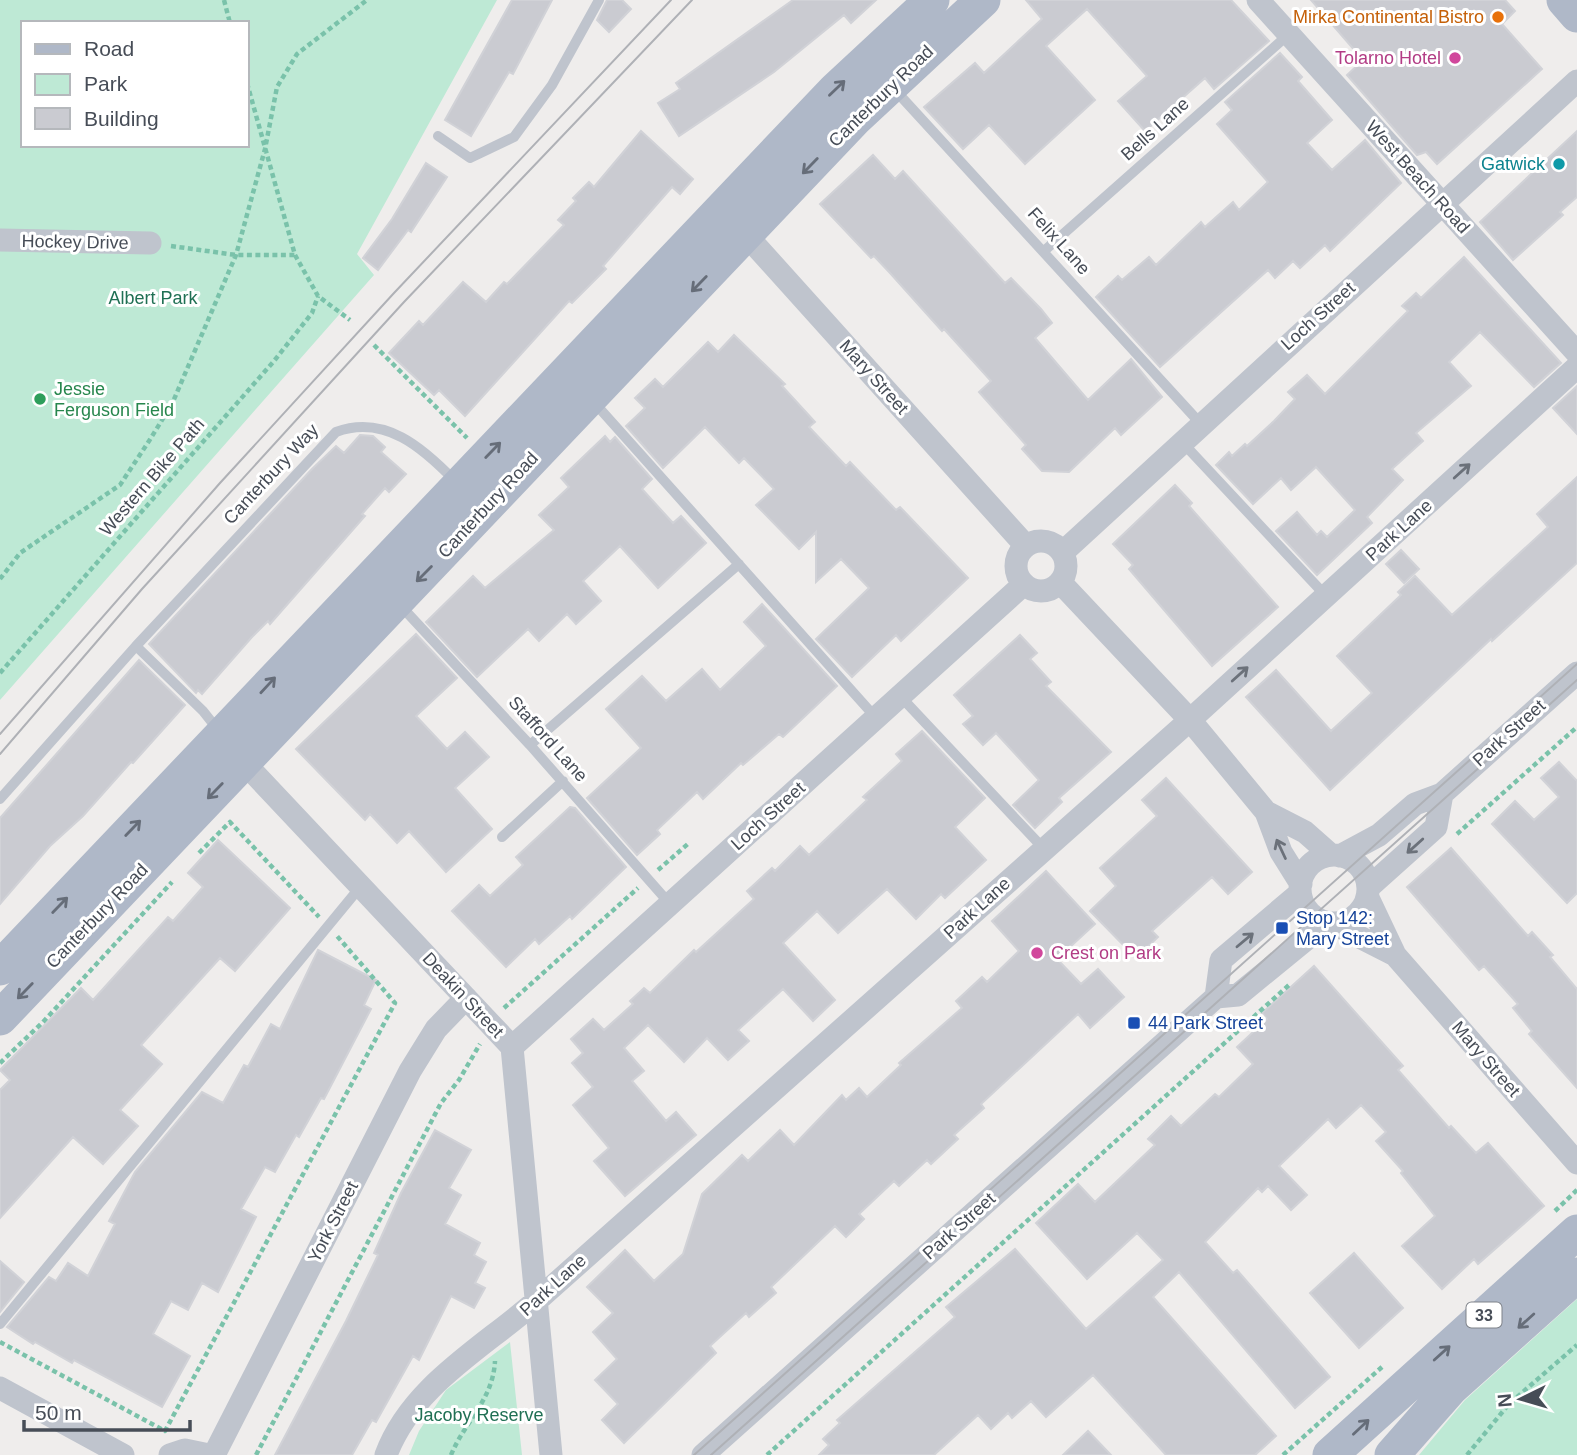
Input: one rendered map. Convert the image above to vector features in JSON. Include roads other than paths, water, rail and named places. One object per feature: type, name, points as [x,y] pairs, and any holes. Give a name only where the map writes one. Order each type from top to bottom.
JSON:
[{"type":"main road","name":"Canterbury Road","points":[[0,968],[835,90],[932,0]]},
{"type":"main road","name":"Canterbury Road","points":[[0,1017],[890,84],[983,0]]},
{"type":"main road","points":[[1564,0],[1577,15]]},
{"type":"main road","name":"33","points":[[1330,1455],[1577,1231]]},
{"type":"main road","name":"33","points":[[1392,1455],[1451,1388],[1577,1275]]},
{"type":"street","name":"West Beach Road","points":[[1258,0],[1577,353]]},
{"type":"street","name":"Loch Street","points":[[1062,553],[1200,423],[1577,81]]},
{"type":"street","name":"Mary Street","points":[[722,209],[1026,546]]},
{"type":"street","name":"Hockey Drive","points":[[0,240],[150,243]]},
{"type":"street","name":"Park Lane","points":[[386,1455],[419,1399],[534,1303],[1189,720],[1577,367]]},
{"type":"street","points":[[1033,542],[1049,542],[1062,553],[1066,568],[1060,582],[1046,590],[1024,584],[1017,574],[1017,562],[1026,546],[1033,542]]},
{"type":"street","points":[[1060,582],[1189,720],[1266,812],[1309,912],[1330,923],[1355,917],[1368,893],[1436,827],[1442,794]]},
{"type":"street","name":"Loch Street","points":[[512,1047],[1024,584]]},
{"type":"street","name":"Park Street","points":[[1336,855],[1379,835],[1415,804],[1442,794],[1577,673]]},
{"type":"street","name":"Deakin Street","points":[[222,735],[242,763],[512,1047],[534,1303],[551,1455]]},
{"type":"street","points":[[1266,812],[1362,868],[1368,893]]},
{"type":"street","points":[[1216,997],[1221,960],[1300,889],[1311,864],[1336,855]]},
{"type":"street","name":"Mary Street","points":[[1368,893],[1395,955],[1577,1163]]},
{"type":"street","name":"Mary Street","points":[[1330,923],[1395,955]]},
{"type":"street","name":"Park Street","points":[[703,1455],[1216,997],[1238,995],[1330,923]]},
{"type":"street","name":"York Street","points":[[211,1455],[410,1071],[436,1028],[466,998]]},
{"type":"street","points":[[0,1388],[123,1455]]},
{"type":"street","points":[[170,1455],[185,1450],[211,1455]]},
{"type":"lane","points":[[438,136],[470,158],[514,137],[552,85],[599,0]]},
{"type":"lane","name":"Bells Lane","points":[[1044,251],[1289,34]]},
{"type":"lane","name":"Felix Lane","points":[[890,84],[1200,423]]},
{"type":"lane","points":[[590,398],[877,719]]},
{"type":"lane","name":"Canterbury Way","points":[[0,799],[136,646],[336,432],[373,429],[408,439],[426,451],[458,485]]},
{"type":"lane","points":[[1181,442],[1326,596]]},
{"type":"lane","points":[[530,745],[739,564]]},
{"type":"lane","name":"Stafford Lane","points":[[397,601],[563,781],[670,904]]},
{"type":"lane","points":[[136,646],[203,711],[222,735]]},
{"type":"lane","points":[[901,696],[1044,849]]},
{"type":"lane","points":[[502,837],[563,781]]},
{"type":"lane","points":[[0,1324],[360,886]]},
{"type":"tram line","points":[[0,734],[220,483],[394,293],[671,0]]},
{"type":"tram line","points":[[0,754],[142,589],[404,302],[692,0]]},
{"type":"tram line","points":[[694,1455],[1577,664]]},
{"type":"tram line","points":[[711,1455],[1577,680]]},
{"type":"place","name":"Mirka Continental Bistro","points":[[1498,17]]},
{"type":"place","name":"Tolarno Hotel","points":[[1455,58]]},
{"type":"place","name":"Gatwick","points":[[1559,164]]},
{"type":"place","name":"Jessie Ferguson Field","points":[[40,399]]},
{"type":"place","name":"Stop 142: Mary Street","points":[[1282,928]]},
{"type":"place","name":"Crest on Park","points":[[1037,953]]},
{"type":"place","name":"44 Park Street","points":[[1134,1023]]},
{"type":"park label","name":"Albert Park","points":[[153,298]]},
{"type":"park label","name":"Jacoby Reserve","points":[[479,1415]]}]
